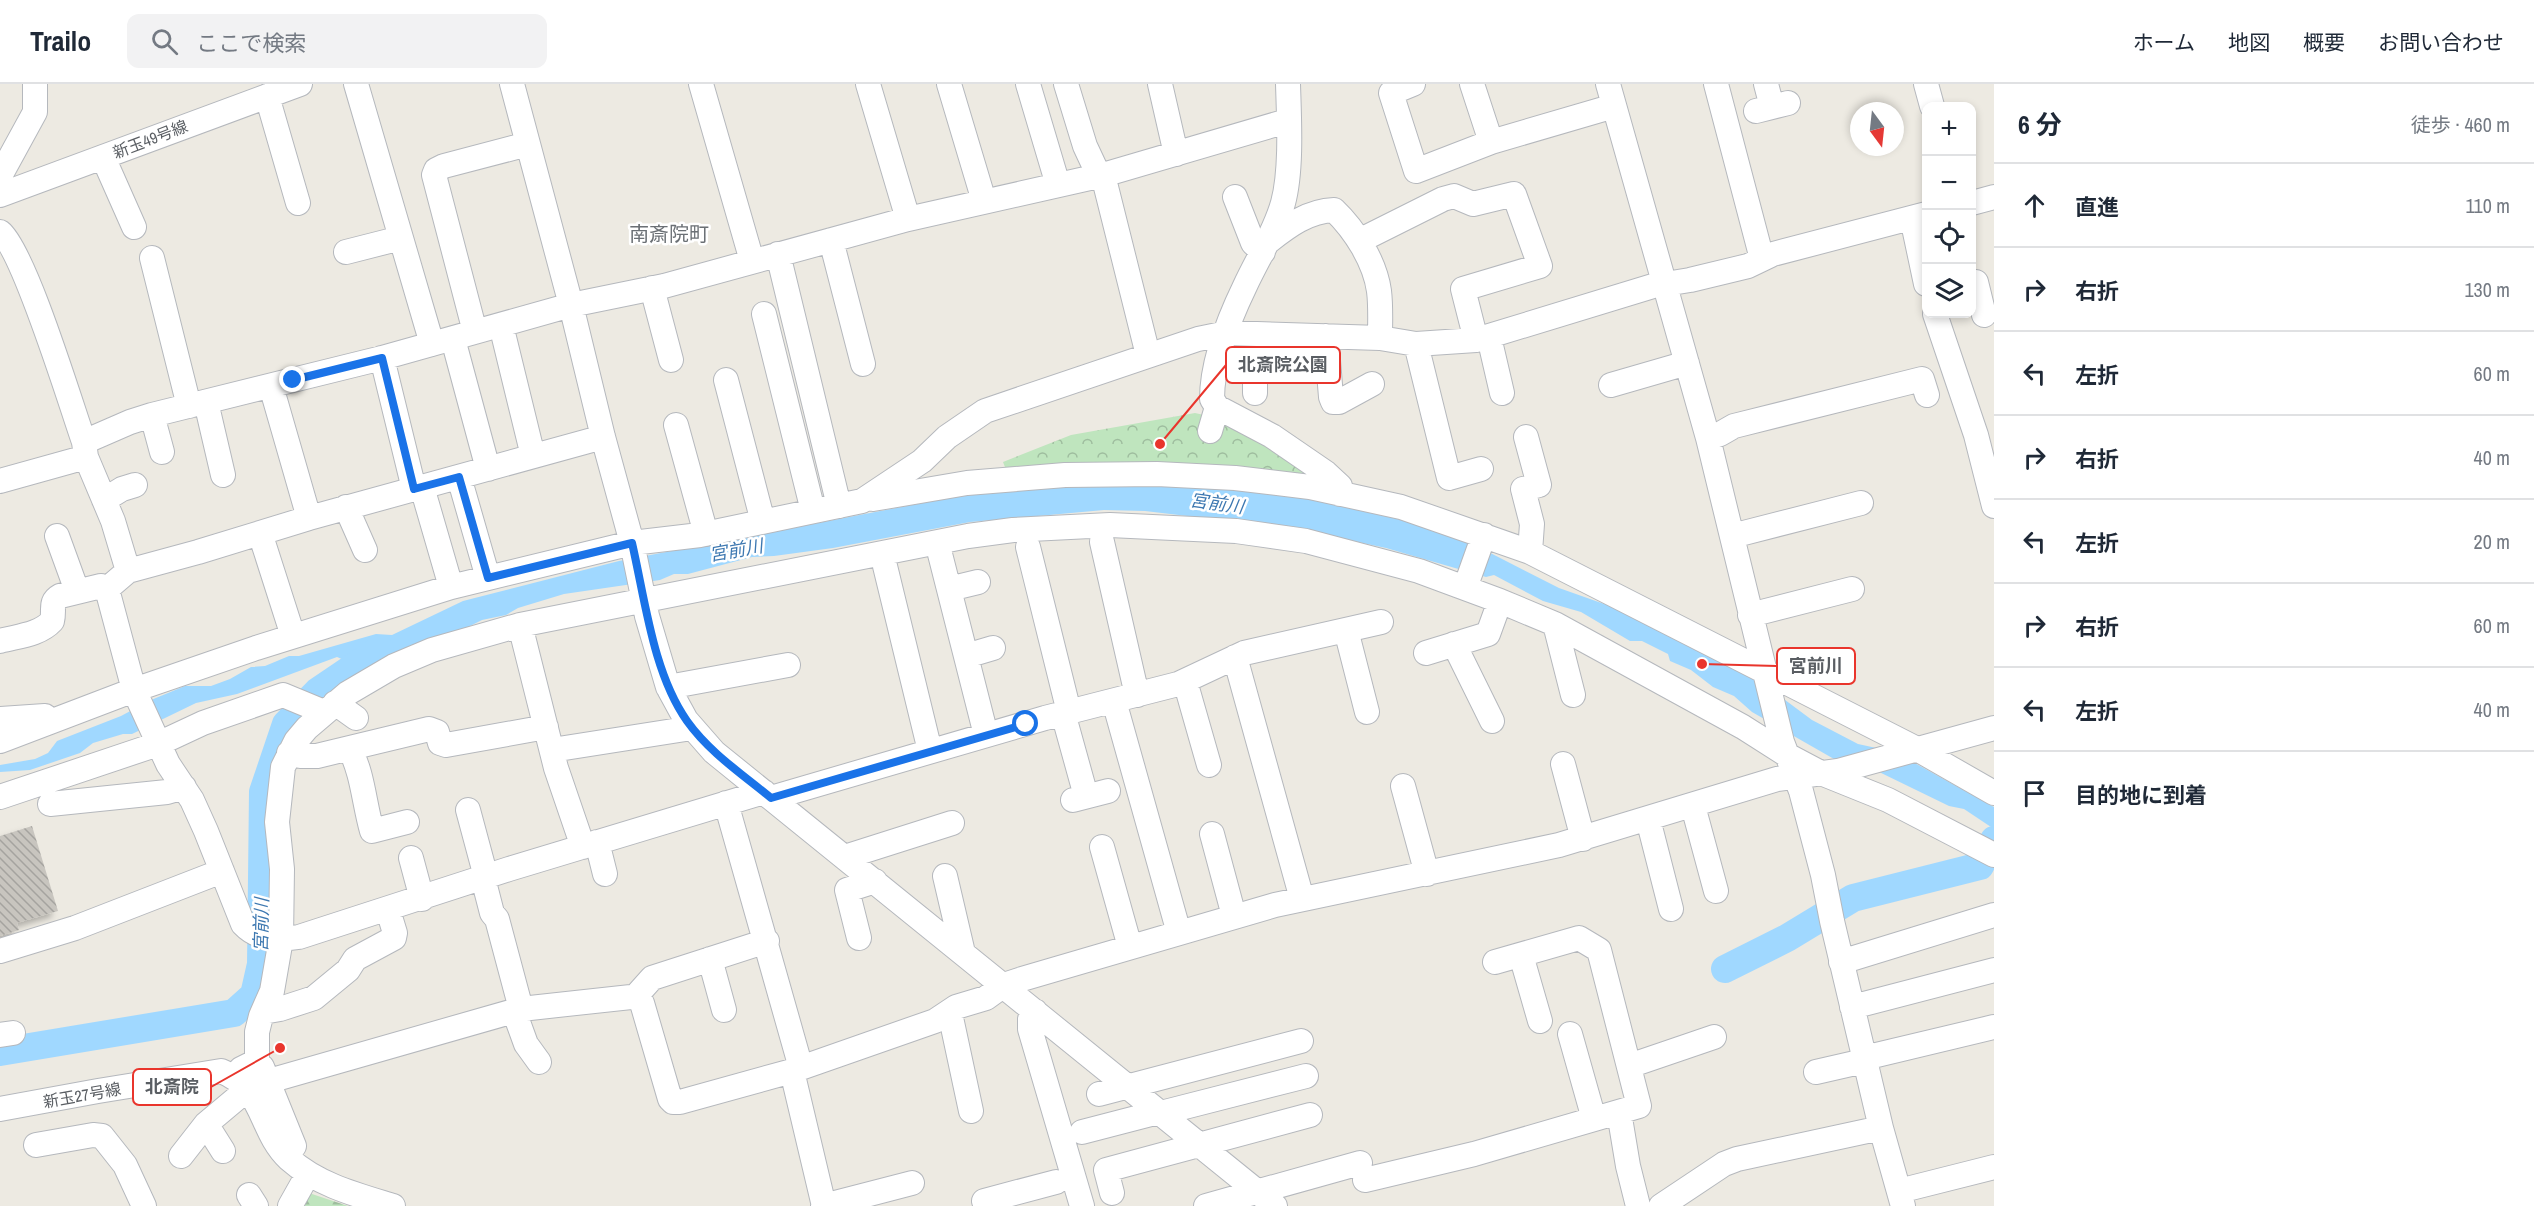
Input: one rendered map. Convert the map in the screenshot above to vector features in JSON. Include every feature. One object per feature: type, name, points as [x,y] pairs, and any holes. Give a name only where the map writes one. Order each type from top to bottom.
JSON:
[{"type":"street","points":[[0,176],[7,142],[35,112],[35,84]]},
{"type":"street","name":"新玉49号線","points":[[0,195],[300,84]]},
{"type":"street","points":[[356,84],[401,237],[454,338]]},
{"type":"street","points":[[512,84],[633,546],[647,616],[668,687],[692,728],[714,752],[1267,1199]]},
{"type":"street","points":[[701,84],[752,261]]},
{"type":"street","points":[[868,84],[908,219]]},
{"type":"street","points":[[949,84],[984,201]]},
{"type":"street","points":[[1028,84],[1058,185]]},
{"type":"street","points":[[1066,84],[1085,146],[1101,175],[1148,355]]},
{"type":"street","points":[[1160,84],[1176,154]]},
{"type":"street","points":[[1288,84],[1287,177],[1283,202],[1266,247],[1246,285],[1219,356],[1212,391],[1213,404],[1272,436],[1326,472],[1340,486],[1340,494]]},
{"type":"street","points":[[1413,84],[1389,88],[1416,171],[1611,95],[1708,438],[1766,678],[1788,758],[1801,790],[1823,875],[1864,1060],[1901,1198],[1994,1167]]},
{"type":"street","points":[[1472,84],[1491,141]]},
{"type":"street","points":[[1766,84],[1772,107]]},
{"type":"street","points":[[1926,84],[1931,102]]},
{"type":"street","points":[[1725,90],[1747,171],[1762,259]]},
{"type":"street","points":[[267,96],[298,203]]},
{"type":"street","points":[[0,481],[85,449],[130,422],[152,415],[382,358],[571,305],[652,288],[908,219],[1101,175],[1287,121]]},
{"type":"street","points":[[488,469],[454,338],[434,175],[436,170],[444,166],[528,144]]},
{"type":"street","points":[[103,157],[134,226]]},
{"type":"street","points":[[1428,166],[1443,200]]},
{"type":"street","points":[[1359,241],[1454,196],[1473,204],[1514,194],[1540,266],[1463,289],[1502,393]]},
{"type":"street","points":[[1235,197],[1252,243],[1266,247]]},
{"type":"street","points":[[1976,202],[1994,197]]},
{"type":"street","points":[[1266,247],[1292,223],[1322,211],[1334,210],[1359,241],[1374,274],[1379,291],[1380,338]]},
{"type":"street","points":[[862,501],[922,461],[947,437],[985,411],[1198,339],[1227,333],[1255,336],[1380,338],[1416,344],[1482,339],[1665,284],[1748,266],[1773,254],[1919,216],[1924,264]]},
{"type":"street","points":[[0,232],[14,250],[32,293],[128,571]]},
{"type":"street","points":[[346,252],[401,237]]},
{"type":"street","points":[[831,240],[863,364]]},
{"type":"street","points":[[778,254],[839,506]]},
{"type":"street","points":[[152,258],[197,404],[223,475]]},
{"type":"street","points":[[652,288],[671,360]]},
{"type":"street","points":[[764,314],[813,511]]},
{"type":"street","points":[[1936,318],[1976,435],[1992,492]]},
{"type":"street","points":[[501,325],[533,456]]},
{"type":"street","points":[[1255,336],[1255,393]]},
{"type":"street","points":[[1326,336],[1333,402],[1339,402],[1372,384]]},
{"type":"street","points":[[1416,344],[1449,478],[1481,469]]},
{"type":"street","points":[[382,358],[418,488],[451,587]]},
{"type":"street","points":[[1611,385],[1687,363]]},
{"type":"street","points":[[1708,438],[1734,426],[1922,379],[1927,395]]},
{"type":"street","points":[[726,380],[763,522]]},
{"type":"street","points":[[271,386],[309,518]]},
{"type":"street","points":[[1210,431],[1217,407]]},
{"type":"street","points":[[152,415],[162,452]]},
{"type":"street","points":[[676,425],[706,534]]},
{"type":"street","points":[[107,589],[128,571],[346,507],[603,437]]},
{"type":"street","points":[[1526,437],[1539,485],[1523,489],[1532,524],[1530,552]]},
{"type":"street","points":[[0,741],[293,636],[451,587],[488,578],[633,546],[967,483],[1065,475],[1157,474],[1235,478],[1310,487],[1401,507],[1483,539],[1530,552],[1766,678],[1994,793]]},
{"type":"street","points":[[459,477],[488,578]]},
{"type":"street","points":[[104,500],[122,489],[135,485]]},
{"type":"street","points":[[1732,536],[1861,502]]},
{"type":"street","points":[[346,507],[364,550]]},
{"type":"street","points":[[393,1206],[346,1191],[308,1174],[289,1159],[294,1146],[252,1077],[257,1032],[272,992],[282,869],[277,822],[281,779],[289,753],[306,728],[326,708],[360,684],[412,658],[432,650],[520,625],[644,596],[708,595],[968,536],[1063,533],[1160,526],[1236,531],[1306,541],[1466,585],[1555,624],[1732,721],[1788,758],[1830,772],[1990,853]]},
{"type":"street","points":[[260,533],[293,636]]},
{"type":"street","points":[[57,536],[77,591]]},
{"type":"street","points":[[1466,585],[1483,539]]},
{"type":"street","points":[[1102,543],[1137,695]]},
{"type":"street","points":[[940,554],[986,735]]},
{"type":"street","points":[[1026,558],[1042,639],[1089,796]]},
{"type":"street","points":[[893,578],[920,676],[930,751]]},
{"type":"street","points":[[949,589],[978,582]]},
{"type":"street","points":[[1,638],[33,633],[46,627],[52,621],[52,604],[55,599],[101,586],[107,589],[135,693],[168,764],[184,787],[206,831],[243,924],[250,931],[278,939],[299,937],[388,910],[484,877],[726,803],[768,795],[1185,681],[1235,657],[1269,646],[1381,622]]},
{"type":"street","points":[[1750,615],[1852,589]]},
{"type":"street","points":[[1426,653],[1488,634],[1500,601]]},
{"type":"street","points":[[1555,624],[1573,695]]},
{"type":"street","points":[[520,625],[552,750],[590,845],[605,874]]},
{"type":"street","points":[[1346,630],[1367,712]]},
{"type":"street","points":[[1454,644],[1490,705]]},
{"type":"street","points":[[966,656],[993,648]]},
{"type":"street","points":[[1235,657],[1302,899]]},
{"type":"street","points":[[668,687],[788,665]]},
{"type":"street","points":[[1185,681],[1209,765]]},
{"type":"street","points":[[0,797],[283,695],[356,718]]},
{"type":"street","points":[[1114,701],[1179,933]]},
{"type":"street","points":[[0,719],[35,716],[62,717]]},
{"type":"street","points":[[289,753],[309,757],[429,729],[437,732],[440,743],[446,745],[546,727]]},
{"type":"street","points":[[552,750],[692,728]]},
{"type":"street","points":[[1830,772],[1994,728]]},
{"type":"street","points":[[350,749],[357,762],[365,794],[363,802],[372,831],[402,837],[422,899]]},
{"type":"street","points":[[181,1156],[206,1124],[252,1077],[518,1010],[624,996],[635,997],[642,1003],[670,1099],[673,1102],[680,1102],[797,1069],[935,1021],[956,1007],[995,993],[1004,986],[1234,916],[1302,899],[1583,839],[1693,806],[1777,779],[1788,758]]},
{"type":"street","points":[[1563,764],[1583,839]]},
{"type":"street","points":[[1403,786],[1427,873]]},
{"type":"street","points":[[50,804],[167,792],[184,787]]},
{"type":"street","points":[[726,803],[767,941],[797,1069],[824,1206],[912,1183]]},
{"type":"street","points":[[1693,806],[1716,891]]},
{"type":"street","points":[[468,810],[492,913],[497,919],[526,1044],[538,1062]]},
{"type":"street","points":[[1648,819],[1671,909]]},
{"type":"street","points":[[845,857],[952,823]]},
{"type":"street","points":[[1212,834],[1234,916]]},
{"type":"street","points":[[1102,847],[1130,947]]},
{"type":"street","points":[[0,951],[75,928],[222,871]]},
{"type":"street","points":[[857,939],[847,890],[875,881]]},
{"type":"street","points":[[952,884],[963,953]]},
{"type":"street","points":[[263,1012],[314,998],[348,970],[355,959],[394,938],[395,933],[388,910]]},
{"type":"street","points":[[1841,962],[1994,915]]},
{"type":"street","points":[[1206,1206],[1267,1199],[1362,1171],[1474,1154],[1639,1106],[1599,950],[1579,938],[1495,962]]},
{"type":"street","points":[[635,997],[652,978],[767,941]]},
{"type":"street","points":[[1521,955],[1539,1021]]},
{"type":"street","points":[[710,959],[724,1010]]},
{"type":"street","points":[[1852,1007],[1994,970]]},
{"type":"street","points":[[1035,1011],[1030,1019],[1030,1029],[1082,1206]]},
{"type":"street","points":[[950,1013],[971,1111]]},
{"type":"street","points":[[1816,1072],[1994,1027]]},
{"type":"street","points":[[1570,1034],[1594,1119]]},
{"type":"street","points":[[1629,1066],[1714,1037]]},
{"type":"street","points":[[1099,1094],[1301,1041]]},
{"type":"street","name":"新玉27号線","points":[[0,1109],[203,1073],[221,1071],[252,1077]]},
{"type":"street","points":[[1082,1132],[1160,1113],[1275,1092],[1306,1076]]},
{"type":"street","points":[[1619,1112],[1628,1166],[1638,1206]]},
{"type":"street","points":[[1112,1192],[1106,1170],[1310,1115]]},
{"type":"street","points":[[206,1124],[223,1151]]},
{"type":"street","points":[[1661,1206],[1724,1164],[1737,1159],[1881,1128]]},
{"type":"street","points":[[36,1145],[93,1135],[102,1136],[125,1165],[144,1206]]},
{"type":"street","points":[[290,1206],[308,1174]]},
{"type":"street","points":[[983,1198],[1050,1189]]},
{"type":"green space","points":[[1195,413],[1222,419],[1324,483],[1008,475],[1003,462],[1071,435]]},
{"type":"green space","points":[[306,1192],[348,1206],[299,1206]]},
{"type":"water","name":"宮前川","points":[[1076,484],[1182,484],[1308,499],[1402,520],[1465,540],[1559,588],[1607,605],[1754,677],[1812,720],[1858,744],[1881,749],[1911,761],[1994,807],[1994,844],[1988,839],[1991,827],[1964,809],[1949,806],[1875,770],[1834,759],[1752,712],[1734,696],[1713,687],[1691,670],[1670,661],[1668,654],[1642,641],[1630,641],[1581,612],[1543,601],[1494,575],[1486,577],[1386,548],[1297,529],[1145,511],[1104,510],[970,522],[833,548],[752,557],[688,574],[674,574],[660,580],[564,594],[518,608],[506,615],[482,620],[462,630],[401,650],[350,677],[344,660],[337,657],[237,694],[196,703],[132,734],[123,734],[93,743],[80,753],[30,770],[0,772],[0,765],[35,759],[48,753],[57,741],[121,716],[185,686],[211,686],[230,679],[251,667],[265,666],[289,656],[299,656],[376,634],[392,635],[463,601],[619,561],[943,499]]},
{"type":"building","points":[[32,826],[58,911],[17,923],[19,930],[0,936],[0,836]]},
{"type":"waterway","name":"宮前川","points":[[0,1052],[234,1013],[254,995],[261,964],[263,792],[286,724],[318,691],[380,649]]},
{"type":"waterway","name":"宮前川","points":[[1725,969],[1787,938],[1853,898],[1980,866],[1994,840]]},
{"type":"place","name":"北斎院公園","points":[[1160,444]]},
{"type":"place","name":"宮前川","points":[[1702,664]]},
{"type":"place","name":"北斎院","points":[[280,1048]]},
{"type":"district","name":"南斎院町","points":[[669,233]]},
{"type":"route","points":[[293,380],[382,358],[414,489],[459,477],[488,578],[632,543],[649,624],[668,687],[675,702],[686,720],[714,752],[771,798],[1026,724]]}]
